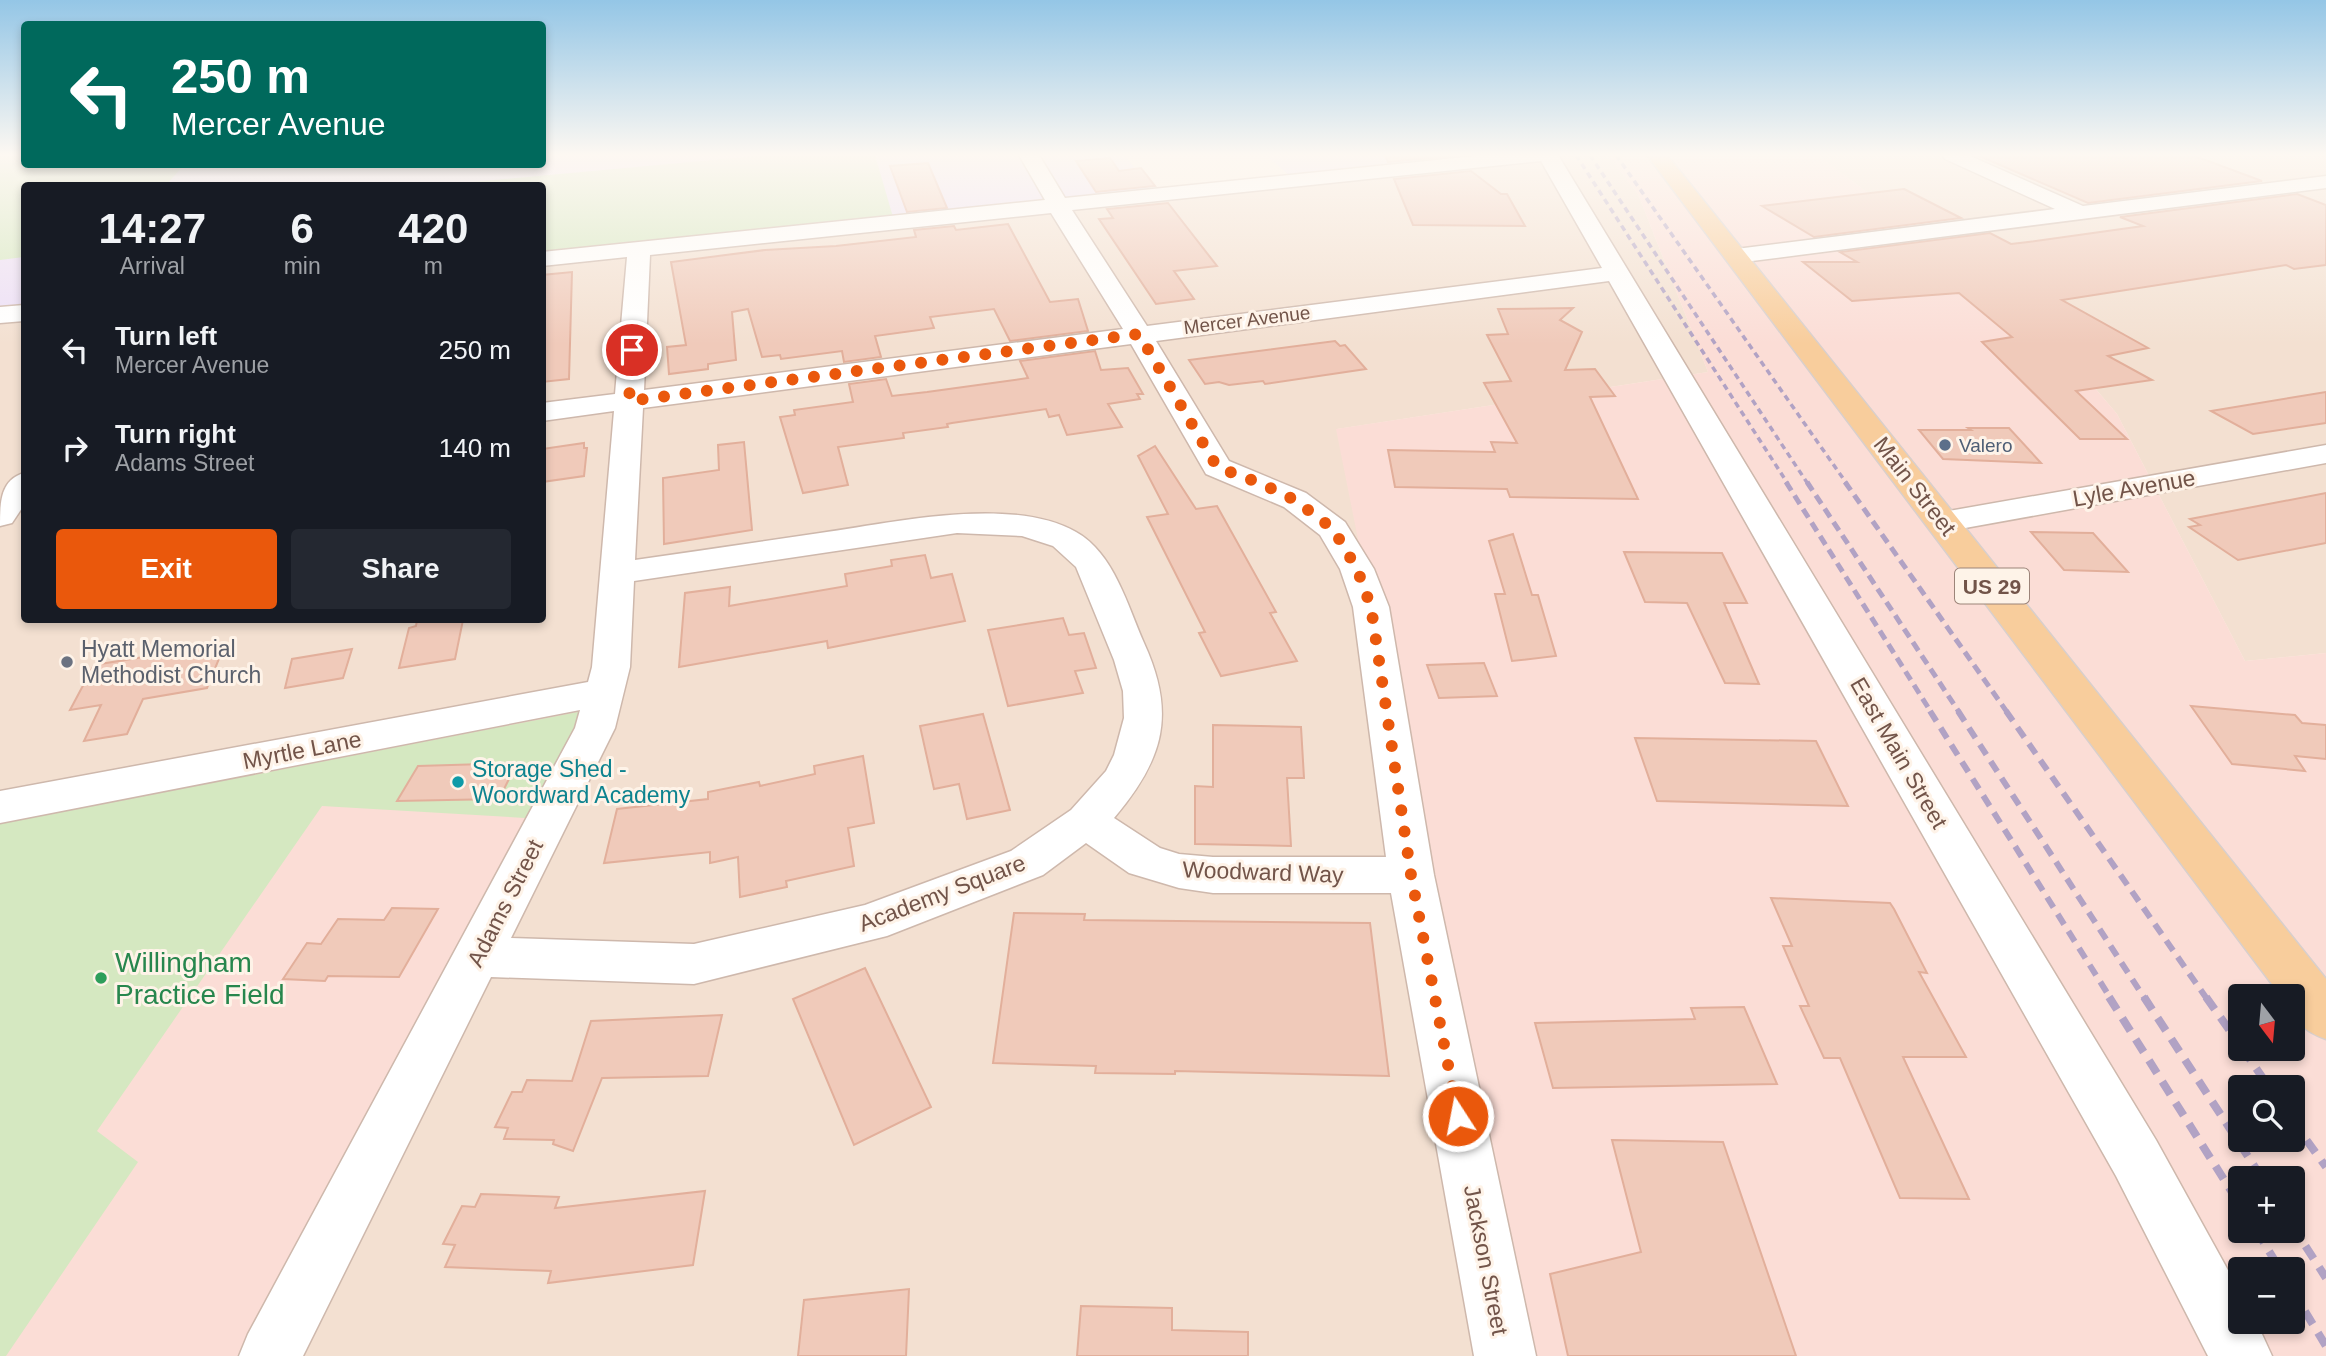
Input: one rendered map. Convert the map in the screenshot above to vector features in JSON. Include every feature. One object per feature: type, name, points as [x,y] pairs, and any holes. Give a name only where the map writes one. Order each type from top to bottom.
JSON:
[{"type":"main road","name":"Main Street","points":[[1706,218],[2326,1017]]},
{"type":"street","points":[[546,259],[924,218]]},
{"type":"street","name":"Jackson Street","points":[[1066,218],[1139,334],[1217,467],[1295,500],[1333,529],[1357,569],[1371,607],[1411,875],[1505,1356]]},
{"type":"street","name":"East Main Street","points":[[1586,218],[2129,1146],[2241,1356]]},
{"type":"street","points":[[1736,256],[2039,218]]},
{"type":"street","name":"Adams Street","points":[[270,1356],[595,728],[611,667],[639,249]]},
{"type":"street","name":"Mercer Avenue","points":[[546,411],[1618,273]]},
{"type":"street","points":[[0,315],[21,313]]},
{"type":"street","name":"Lyle Avenue","points":[[1943,522],[2326,454]]},
{"type":"street","points":[[0,482],[21,481]]},
{"type":"street","points":[[0,516],[21,485]]},
{"type":"street","name":"Academy Square","points":[[477,957],[694,964],[870,923],[1027,863],[1086,821],[1122,780],[1135,755],[1144,718],[1133,660],[1091,563],[1065,539],[1026,526],[993,522],[957,523],[617,573]]},
{"type":"street","name":"Myrtle Lane","points":[[0,807],[604,692]]},
{"type":"street","name":"Woodward Way","points":[[1086,821],[1145,860],[1179,871],[1213,875],[1411,875]]},
{"type":"shaded area","points":[[0,218],[21,218],[21,313],[0,315]]},
{"type":"shaded area","points":[[546,218],[933,218],[546,259]]},
{"type":"shaded area","points":[[929,218],[1648,218],[1708,372],[1337,429],[1521,1356],[270,1356],[0,808],[0,315],[21,313],[21,623],[546,623],[546,259]]},
{"type":"shaded area","points":[[1648,218],[1902,218],[2033,315],[2117,414],[2245,661],[2326,653],[2326,1356],[1521,1356],[1336,429],[1708,372]]},
{"type":"shaded area","points":[[1902,218],[2326,218],[2326,653],[2245,661],[2117,414],[2033,315]]},
{"type":"shaded area","points":[[607,690],[270,1356],[0,1356],[0,808]]},
{"type":"green space","points":[[0,218],[21,218],[21,257],[0,260]]},
{"type":"green space","points":[[546,218],[881,218],[546,253]]},
{"type":"green space","name":"Willingham Practice Field","points":[[598,708],[542,819],[322,806],[97,1131],[138,1162],[6,1356],[0,1356],[0,824]]},
{"type":"building","points":[[1180,218],[1217,266],[1174,271],[1194,299],[1156,304],[1099,219]]},
{"type":"building","points":[[1410,218],[1521,218],[1525,226],[1413,225]]},
{"type":"building","points":[[1783,218],[1959,218],[1814,237]]},
{"type":"building","points":[[2123,218],[2326,218],[2326,265],[2294,269],[2286,265],[2062,300],[2148,348],[2108,356],[2152,380],[2076,391],[2127,439],[2080,439],[1982,342],[2012,337],[1959,293],[1852,301],[1803,262],[1857,262],[1840,252],[1990,233],[2011,244],[2143,226]]},
{"type":"building","points":[[1008,224],[1050,302],[1078,299],[1088,331],[1010,341],[994,309],[930,317],[934,328],[875,336],[881,357],[844,362],[842,351],[781,359],[780,355],[762,357],[748,309],[732,312],[736,360],[708,364],[708,369],[669,374],[667,347],[686,345],[671,262],[765,250],[836,246],[916,237],[914,230],[954,226],[956,230]]},
{"type":"building","points":[[572,272],[569,379],[546,382],[546,275]]},
{"type":"building","points":[[1573,308],[1560,320],[1582,332],[1565,370],[1595,369],[1615,396],[1590,397],[1638,499],[1510,497],[1507,489],[1395,487],[1388,450],[1495,452],[1491,442],[1517,443],[1484,383],[1511,381],[1487,335],[1508,334],[1498,309]]},
{"type":"building","points":[[1335,341],[1340,346],[1345,345],[1366,369],[1265,384],[1263,381],[1229,385],[1219,382],[1205,384],[1189,360]]},
{"type":"building","points":[[1095,351],[1101,370],[1128,368],[1143,394],[1137,394],[1140,399],[1108,404],[1122,427],[1067,435],[1059,415],[1049,417],[1046,409],[903,433],[904,438],[838,447],[848,485],[803,493],[780,417],[795,415],[794,410],[853,402],[849,384],[886,379],[892,396],[927,392],[1028,378],[1020,361]]},
{"type":"building","points":[[2326,392],[2326,423],[2253,434],[2211,411]]},
{"type":"building","points":[[1968,428],[2009,428],[2041,463],[1943,459],[1919,430],[1971,430]]},
{"type":"building","points":[[744,442],[752,530],[664,544],[663,478],[719,470],[718,445]]},
{"type":"building","points":[[584,443],[584,448],[587,448],[584,476],[546,481],[546,448]]},
{"type":"building","points":[[1155,446],[1196,509],[1217,506],[1276,612],[1270,613],[1297,661],[1221,676],[1199,633],[1205,632],[1147,517],[1168,514],[1138,456]]},
{"type":"building","points":[[2326,493],[2326,543],[2238,560],[2189,527],[2200,525],[2190,519]]},
{"type":"building","points":[[2031,532],[2093,533],[2128,572],[2064,570]]},
{"type":"building","points":[[1513,534],[1532,595],[1538,595],[1556,656],[1512,661],[1495,594],[1505,594],[1489,541]]},
{"type":"building","points":[[1624,552],[1722,553],[1747,603],[1724,603],[1759,684],[1725,683],[1687,603],[1645,602]]},
{"type":"building","points":[[925,555],[931,578],[952,574],[965,621],[828,648],[827,641],[679,667],[685,593],[730,587],[729,606],[847,586],[845,574],[892,566],[891,560]]},
{"type":"building","points":[[1063,618],[1069,635],[1084,633],[1096,668],[1075,671],[1083,693],[1008,706],[988,630]]},
{"type":"building","points":[[416,623],[462,623],[455,659],[399,668],[409,628],[416,626]]},
{"type":"building","points":[[225,644],[207,688],[143,699],[127,734],[84,741],[101,705],[70,710],[94,665]]},
{"type":"building","points":[[352,649],[343,678],[285,688],[292,659]]},
{"type":"building","points":[[1484,663],[1497,696],[1439,698],[1427,665]]},
{"type":"building","points":[[2191,706],[2295,715],[2302,723],[2326,725],[2326,759],[2295,756],[2305,771],[2232,764]]},
{"type":"building","points":[[983,714],[1010,810],[967,819],[959,784],[934,789],[920,726]]},
{"type":"building","points":[[1213,725],[1301,727],[1304,778],[1287,778],[1291,846],[1195,844],[1195,786],[1213,787]]},
{"type":"building","points":[[1635,738],[1816,741],[1848,806],[1657,801]]},
{"type":"building","points":[[863,756],[874,823],[848,828],[854,866],[786,881],[787,887],[740,897],[738,857],[710,863],[710,852],[604,863],[617,809],[708,799],[708,792],[759,782],[760,786],[815,774],[814,766]]},
{"type":"building","name":"Storage Shed - Woordward Academy","points":[[517,763],[499,799],[397,801],[418,766]]},
{"type":"building","points":[[1771,898],[1890,903],[1894,909],[1927,973],[1919,972],[1966,1057],[1903,1057],[1969,1199],[1900,1198],[1840,1058],[1824,1058],[1800,1006],[1809,1006],[1783,946],[1792,946]]},
{"type":"building","points":[[392,908],[438,909],[399,977],[328,976],[325,981],[283,979],[307,943],[321,944],[338,919],[384,920]]},
{"type":"building","points":[[1014,913],[1085,914],[1084,920],[1370,923],[1389,1076],[1175,1071],[1175,1074],[1095,1073],[1096,1066],[993,1063]]},
{"type":"building","points":[[865,968],[931,1107],[854,1145],[793,999]]},
{"type":"building","points":[[1744,1007],[1777,1084],[1553,1088],[1535,1023],[1695,1019],[1691,1008]]},
{"type":"building","points":[[722,1015],[708,1076],[602,1078],[573,1151],[553,1144],[554,1140],[504,1139],[508,1128],[495,1127],[512,1092],[522,1092],[527,1080],[572,1081],[591,1021]]},
{"type":"building","points":[[1612,1140],[1723,1142],[1796,1356],[1568,1356],[1550,1274],[1641,1252]]},
{"type":"building","points":[[705,1191],[693,1265],[548,1283],[551,1271],[445,1267],[455,1245],[443,1244],[462,1206],[475,1207],[481,1194],[559,1197],[555,1208]]},
{"type":"building","points":[[909,1289],[906,1356],[798,1356],[804,1300]]},
{"type":"building","points":[[1081,1306],[1172,1308],[1172,1330],[1248,1332],[1248,1356],[1077,1356]]},
{"type":"railway","points":[[1617,218],[1788,484]]},
{"type":"railway","points":[[1632,218],[1808,484]]},
{"type":"railway","points":[[1660,218],[1847,484]]},
{"type":"railway","points":[[1786,482],[1931,712]]},
{"type":"railway","points":[[1807,482],[1959,712]]},
{"type":"railway","points":[[1845,482],[2007,712]]},
{"type":"railway","points":[[1930,711],[2111,999]]},
{"type":"railway","points":[[1958,711],[2145,999]]},
{"type":"railway","points":[[2006,711],[2207,999]]},
{"type":"railway","points":[[2109,997],[2228,1186]]},
{"type":"railway","points":[[2144,997],[2254,1166]]},
{"type":"railway","points":[[2206,997],[2228,1028]]},
{"type":"railway","points":[[2251,1061],[2261,1075]]},
{"type":"railway","points":[[2305,1138],[2326,1167]]},
{"type":"railway","points":[[2264,1243],[2273,1257]]},
{"type":"railway","points":[[2304,1243],[2326,1278]]},
{"type":"railway","points":[[2305,1311],[2326,1346]]},
{"type":"place","name":"Valero","points":[[1945,445]]},
{"type":"place","name":"Hyatt Memorial Methodist Church","points":[[67,662]]},
{"type":"place","name":"Storage Shed - Woordward Academy","points":[[458,782]]},
{"type":"place","name":"Willingham Practice Field","points":[[101,978]]},
{"type":"route","points":[[632,350],[629,401],[1139,334],[1217,467],[1295,500],[1333,529],[1357,569],[1371,607],[1411,875],[1458,1116]]}]
